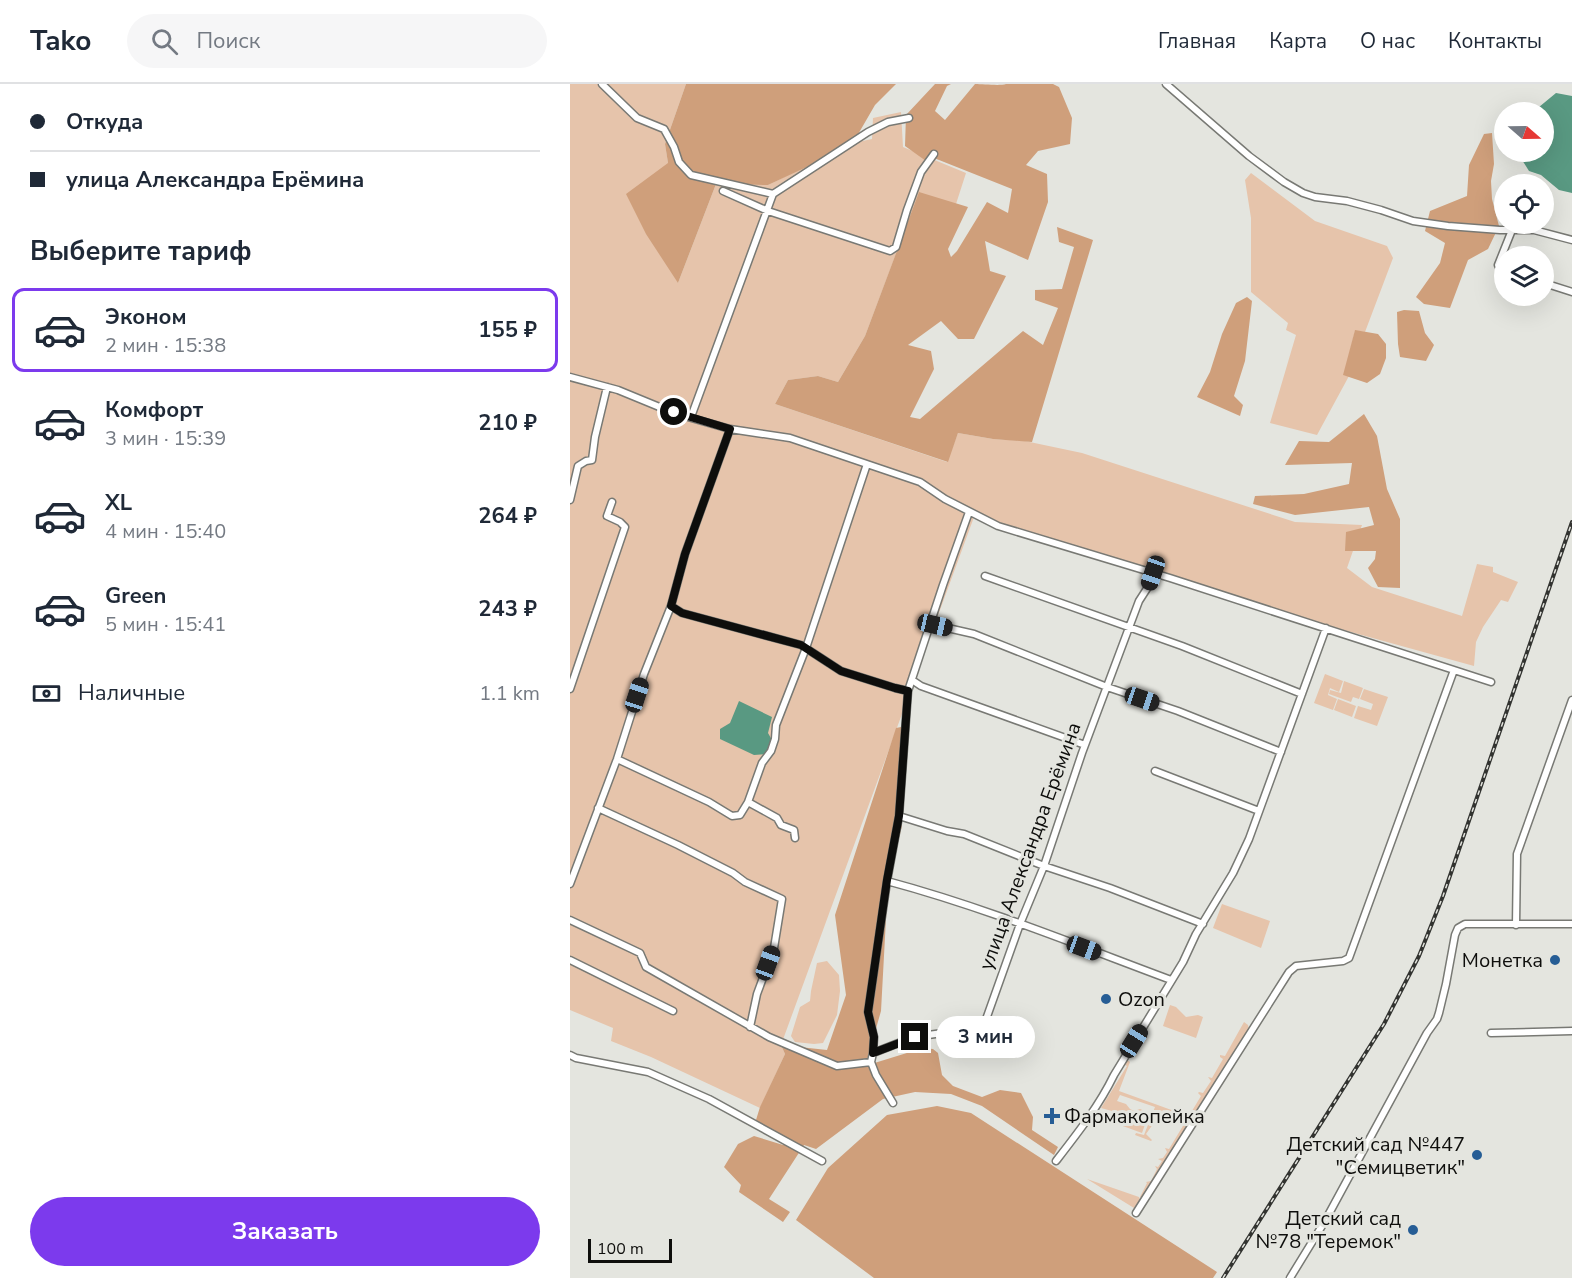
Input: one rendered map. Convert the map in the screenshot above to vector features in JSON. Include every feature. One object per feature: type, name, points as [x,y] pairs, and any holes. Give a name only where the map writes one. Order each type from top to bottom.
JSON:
[{"type":"street","points":[[602,84],[637,118],[664,129],[679,162],[691,175],[773,194]]},
{"type":"street","points":[[1166,84],[1249,156],[1303,193],[1347,201],[1413,221],[1494,229]]},
{"type":"street","points":[[691,417],[773,194],[868,132],[888,122],[909,118]]},
{"type":"street","points":[[723,191],[768,211],[890,251],[896,247],[921,172],[934,154]]},
{"type":"street","points":[[1549,234],[1572,240]]},
{"type":"street","points":[[1554,286],[1572,292]]},
{"type":"street","points":[[570,377],[608,387],[730,429],[790,438],[920,482],[945,499],[998,526],[1094,554],[1491,682]]},
{"type":"street","points":[[570,500],[578,466],[586,460],[592,460],[595,437],[608,387]]},
{"type":"street","points":[[570,884],[617,759],[644,674],[671,606],[685,554],[730,429]]},
{"type":"street","points":[[617,759],[709,802],[732,816],[740,815],[748,802],[762,763],[771,751],[776,725],[806,648],[867,464]]},
{"type":"street","points":[[570,689],[625,527],[620,522],[606,516],[612,502]]},
{"type":"street","points":[[893,1103],[870,1062],[874,1037],[868,1012],[887,880],[899,816],[908,691],[969,512]]},
{"type":"street","name":"улица Александра Ерёмина","points":[[873,1053],[915,1037],[978,1028],[984,1025],[1139,601],[1153,573]]},
{"type":"street","points":[[985,576],[1182,646],[1302,694]]},
{"type":"street","points":[[671,606],[682,613],[801,645],[841,671],[908,691]]},
{"type":"street","points":[[930,624],[974,634],[1281,752]]},
{"type":"street","points":[[1056,1161],[1107,1089],[1233,873],[1249,839],[1326,628]]},
{"type":"street","points":[[1136,1213],[1289,972],[1296,966],[1343,961],[1349,958],[1454,670]]},
{"type":"street","points":[[912,680],[921,686],[1085,746]]},
{"type":"street","points":[[1516,925],[1518,854],[1572,700]]},
{"type":"street","points":[[1155,771],[1259,811]]},
{"type":"street","points":[[748,802],[777,818],[781,825],[794,830],[795,838]]},
{"type":"street","points":[[598,808],[678,845],[733,873],[745,882],[783,898],[774,948],[757,994],[750,1026]]},
{"type":"street","points":[[899,816],[964,834],[1203,924]]},
{"type":"street","points":[[887,880],[936,894],[1171,980]]},
{"type":"street","points":[[570,920],[640,953],[646,967],[769,1037],[837,1066],[870,1062]]},
{"type":"street","points":[[1290,1278],[1325,1221],[1427,1033],[1437,1019],[1446,984],[1453,940],[1458,928],[1465,924],[1572,924]]},
{"type":"street","points":[[570,960],[673,1011]]},
{"type":"street","points":[[1491,1033],[1572,1031]]},
{"type":"street","points":[[570,1055],[648,1072],[709,1100],[822,1161]]},
{"type":"shaded area","points":[[570,84],[686,84],[665,144],[678,283],[716,184],[768,185],[853,143],[872,139],[873,118],[901,112],[903,147],[966,173],[956,204],[919,193],[865,336],[838,382],[818,376],[788,380],[775,404],[947,462],[958,433],[993,439],[1025,441],[1082,453],[1295,522],[1362,525],[1347,568],[1372,587],[1462,616],[1477,564],[1493,567],[1493,572],[1518,582],[1508,602],[1501,600],[1483,627],[1476,642],[1474,666],[1340,629],[1173,575],[974,517],[781,1045],[785,1054],[760,1108],[651,1057],[611,1041],[613,1028],[570,1010]]},
{"type":"shaded area","points":[[686,84],[896,84],[875,105],[853,143],[826,158],[768,185],[716,184],[678,283],[646,234],[626,194],[668,163],[665,144]]},
{"type":"shaded area","points":[[935,84],[951,84],[947,86],[935,111],[945,120],[975,84],[1053,84],[1059,87],[1072,118],[1070,144],[1038,151],[1026,165],[1047,174],[1048,202],[1028,260],[985,241],[990,271],[1006,276],[974,339],[958,339],[941,321],[908,345],[931,351],[934,369],[910,417],[920,419],[1023,331],[1043,345],[1058,308],[1035,300],[1035,290],[1062,289],[1074,247],[1059,242],[1057,227],[1093,240],[1032,442],[958,433],[948,462],[775,404],[788,380],[818,376],[838,382],[865,336],[919,192],[968,207],[948,249],[951,257],[987,202],[1008,213],[1012,189],[934,158],[926,161],[905,146],[906,115]]},
{"type":"shaded area","points":[[1556,93],[1572,96],[1572,193],[1559,190],[1554,186],[1554,174],[1538,174],[1529,171],[1523,162],[1554,162],[1554,102],[1545,102]]},
{"type":"shaded area","points":[[1492,133],[1494,164],[1491,181],[1495,234],[1488,249],[1468,260],[1450,308],[1424,304],[1416,297],[1440,263],[1445,243],[1425,231],[1430,211],[1467,196],[1469,165],[1484,134]]},
{"type":"shaded area","points":[[1251,173],[1315,221],[1387,246],[1393,258],[1365,332],[1355,331],[1344,375],[1349,376],[1317,435],[1270,423],[1296,335],[1286,330],[1288,323],[1251,292],[1251,218],[1245,180]]},
{"type":"shaded area","points":[[1247,297],[1252,301],[1245,361],[1234,396],[1243,405],[1240,416],[1197,397],[1210,372],[1222,334],[1236,303]]},
{"type":"shaded area","points":[[1419,311],[1425,333],[1434,345],[1426,361],[1400,357],[1397,312]]},
{"type":"shaded area","points":[[1355,330],[1378,334],[1386,344],[1386,358],[1380,374],[1367,383],[1343,375]]},
{"type":"shaded area","points":[[1364,414],[1377,436],[1387,489],[1400,519],[1400,588],[1378,587],[1368,568],[1375,559],[1376,551],[1345,551],[1346,532],[1374,525],[1369,507],[1295,515],[1253,504],[1255,496],[1304,494],[1349,484],[1352,463],[1285,465],[1299,441],[1329,442]]},
{"type":"shaded area","points":[[1325,674],[1343,681],[1339,692],[1330,688],[1328,695],[1337,699],[1333,710],[1314,703]]},
{"type":"shaded area","points":[[1344,681],[1363,688],[1359,699],[1353,697],[1351,702],[1329,694],[1330,690],[1341,693]]},
{"type":"shaded area","points":[[1364,689],[1388,697],[1377,726],[1354,718],[1358,706],[1371,710],[1373,704],[1360,699]]},
{"type":"shaded area","points":[[1338,699],[1356,706],[1352,717],[1334,710]]},
{"type":"shaded area","points":[[739,701],[772,717],[768,733],[772,740],[766,754],[754,755],[720,739],[720,729],[730,723]]},
{"type":"shaded area","points":[[901,727],[902,826],[888,882],[881,1011],[867,1060],[868,1065],[923,1048],[933,1049],[938,1053],[942,1075],[953,1086],[982,1097],[1000,1090],[1021,1093],[1033,1117],[1032,1130],[1058,1147],[1054,1155],[982,1106],[951,1094],[915,1092],[883,1099],[816,1149],[804,1145],[769,1199],[790,1212],[783,1222],[739,1192],[741,1185],[724,1167],[738,1144],[754,1136],[783,1145],[784,1139],[756,1120],[785,1054],[781,1045],[827,1050],[846,995],[835,915],[896,728]]},
{"type":"shaded area","points":[[1222,904],[1270,921],[1261,948],[1213,928]]},
{"type":"shaded area","points":[[827,961],[839,975],[837,1015],[823,1043],[795,1042],[791,1036],[800,1007],[810,1001],[817,963]]},
{"type":"shaded area","points":[[1170,1005],[1176,1007],[1186,1017],[1198,1015],[1203,1017],[1196,1038],[1163,1026]]},
{"type":"shaded area","points":[[1244,1022],[1249,1029],[1142,1198],[1140,1197],[1146,1182],[1151,1181],[1157,1169],[1155,1166],[1158,1167],[1162,1161],[1158,1159],[1163,1158],[1167,1152],[1165,1148],[1169,1149],[1201,1096],[1198,1093],[1203,1093],[1211,1081],[1208,1077],[1212,1078],[1223,1059],[1220,1055],[1225,1056]]},
{"type":"shaded area","points":[[1126,1059],[1130,1062],[1119,1091],[1177,1112],[1176,1116],[1163,1110],[1146,1134],[1151,1141],[1135,1135],[1136,1133],[1144,1135],[1155,1107],[1120,1095],[1117,1101],[1126,1104],[1134,1111],[1140,1109],[1149,1113],[1142,1133],[1109,1121],[1112,1111],[1101,1108],[1127,1066],[1123,1064]]},
{"type":"shaded area","points":[[937,1106],[971,1113],[1217,1272],[1213,1278],[874,1278],[796,1220],[828,1168],[887,1115]]},
{"type":"shaded area","points":[[1087,1179],[1139,1197],[1141,1202],[1134,1208]]},
{"type":"railway","points":[[1223,1278],[1384,1024],[1419,956],[1443,896],[1572,522]]},
{"type":"place","name":"Монетка","points":[[1555,960]]},
{"type":"place","name":"Ozon","points":[[1106,999]]},
{"type":"place","name":"Фармакопейка","points":[[1052,1116]]},
{"type":"place","name":"Детский сад №447 \"Семицветик\"","points":[[1477,1155]]},
{"type":"place","name":"Детский сад №78 \"Теремок\"","points":[[1413,1230]]},
{"type":"route","points":[[674,412],[730,429],[685,554],[671,606],[682,613],[801,645],[841,671],[908,691],[899,816],[887,880],[868,1012],[874,1037],[873,1053],[915,1037]]}]
